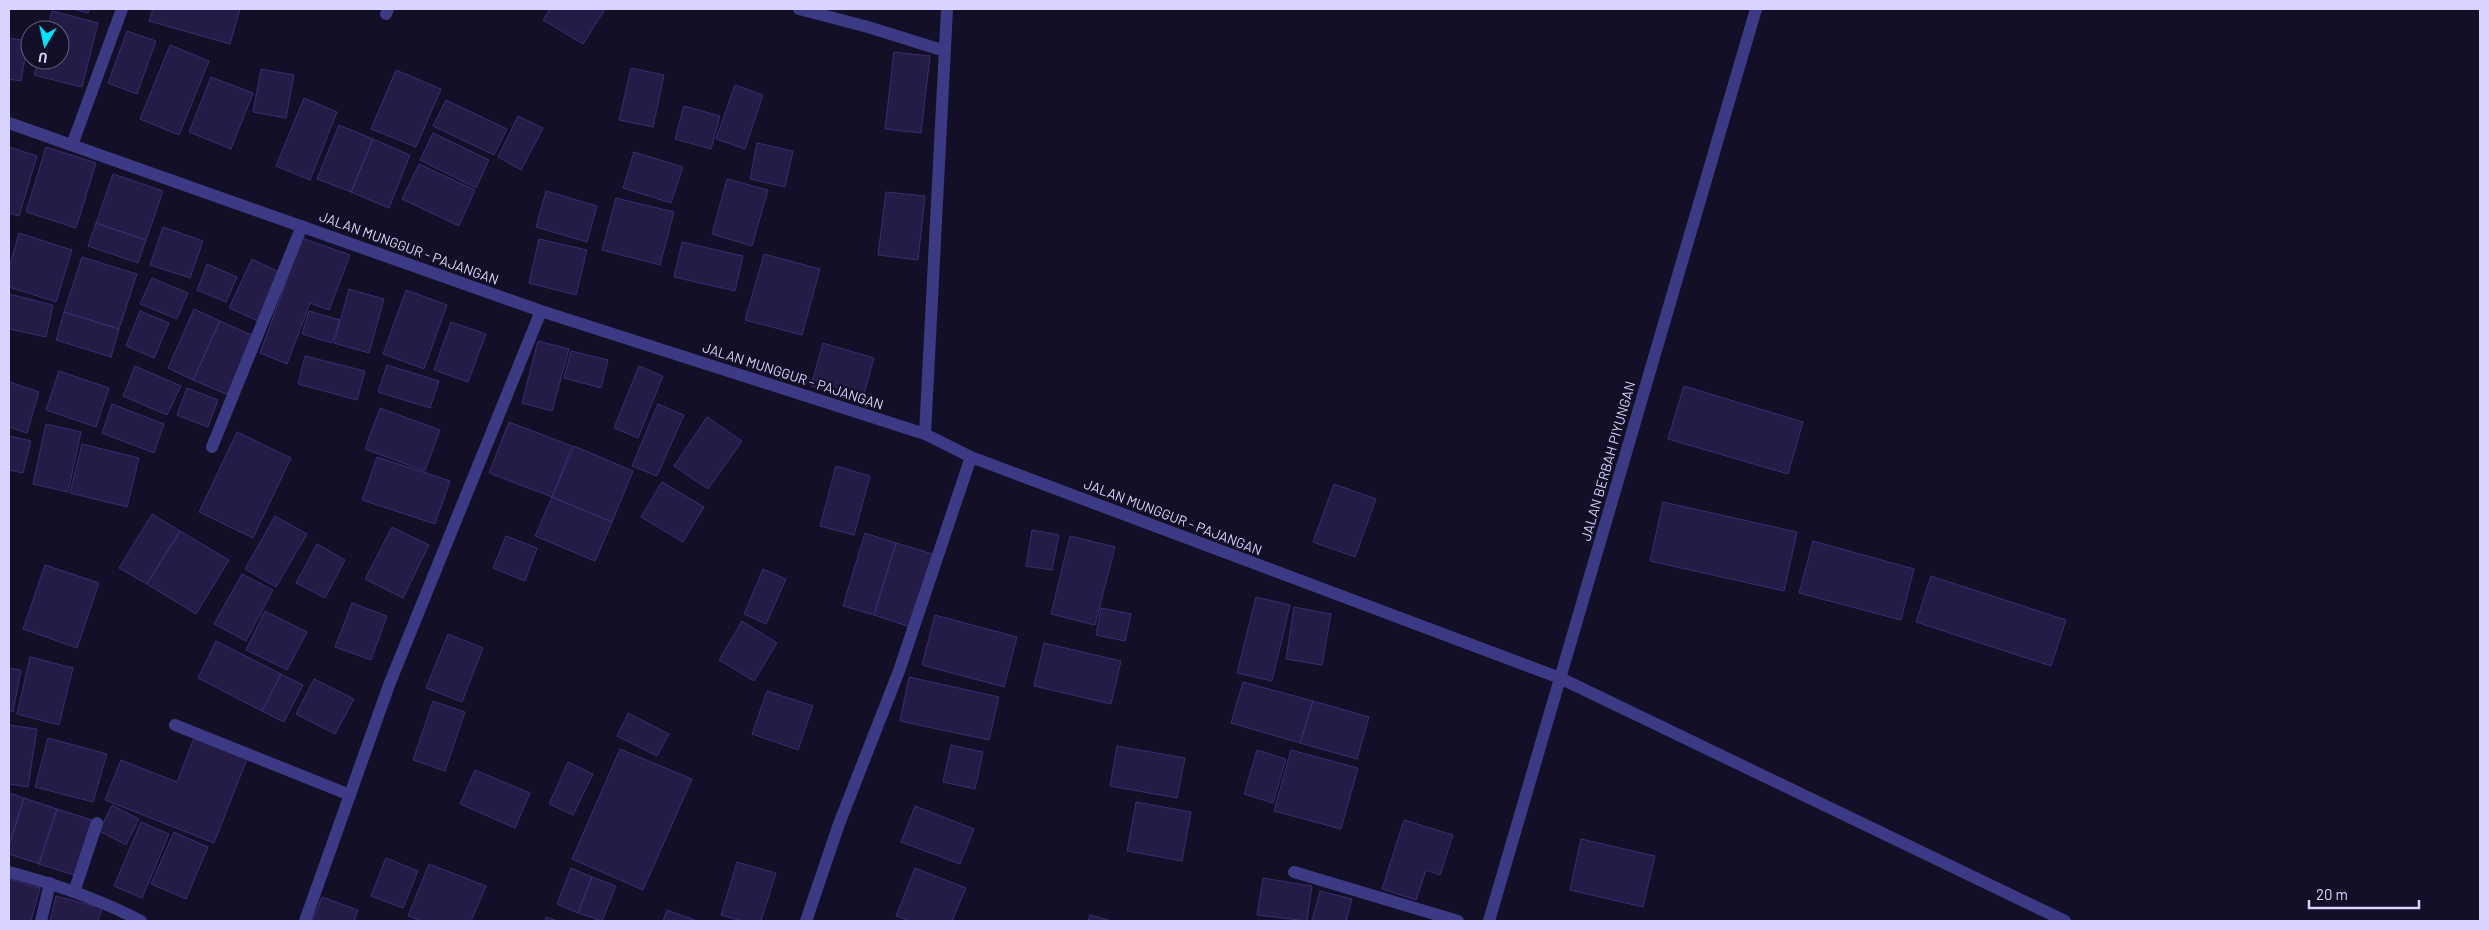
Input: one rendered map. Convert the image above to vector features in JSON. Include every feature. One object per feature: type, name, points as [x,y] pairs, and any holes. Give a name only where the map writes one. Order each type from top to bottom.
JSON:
[{"type":"street","points":[[72,145],[122,9]]},
{"type":"street","points":[[799,9],[868,27],[945,51]]},
{"type":"street","points":[[925,434],[947,9]]},
{"type":"street","name":"JALAN BERBAH PIYUNGAN","points":[[1489,921],[1756,9]]},
{"type":"street","name":"JALAN MUNGGUR - PAJANGAN","points":[[9,123],[541,311],[925,434],[971,457],[1560,678],[2065,921]]},
{"type":"street","points":[[212,447],[302,226]]},
{"type":"street","points":[[304,921],[389,685],[541,311]]},
{"type":"street","points":[[806,921],[839,824],[899,671],[971,457]]},
{"type":"street","points":[[175,725],[350,795]]},
{"type":"street","points":[[74,892],[97,823]]},
{"type":"street","points":[[9,872],[50,883],[109,905],[141,921]]},
{"type":"street","points":[[1294,872],[1458,921]]},
{"type":"street","points":[[41,921],[50,883]]},
{"type":"building","points":[[73,9],[89,9],[88,13]]},
{"type":"building","points":[[153,9],[240,9],[230,44],[149,21]]},
{"type":"building","points":[[550,9],[605,9],[583,44],[543,20]]},
{"type":"building","points":[[52,11],[98,23],[82,87],[34,75],[36,70],[70,70],[70,20],[50,20]]},
{"type":"building","points":[[127,31],[156,41],[137,94],[108,83]]},
{"type":"building","points":[[9,38],[20,40],[20,70],[23,70],[21,81],[9,79]]},
{"type":"building","points":[[170,45],[209,61],[179,135],[140,119]]},
{"type":"building","points":[[894,52],[930,56],[921,133],[885,129]]},
{"type":"building","points":[[631,68],[664,75],[653,127],[619,120]]},
{"type":"building","points":[[261,69],[294,75],[286,118],[253,112]]},
{"type":"building","points":[[396,70],[441,89],[416,147],[371,129]]},
{"type":"building","points":[[211,77],[253,93],[231,149],[189,132]]},
{"type":"building","points":[[735,85],[763,95],[745,149],[716,139]]},
{"type":"building","points":[[304,98],[337,112],[310,180],[276,166]]},
{"type":"building","points":[[446,100],[507,129],[494,155],[433,126]]},
{"type":"building","points":[[684,106],[720,116],[711,149],[675,139]]},
{"type":"building","points":[[518,116],[543,128],[521,170],[498,157]]},
{"type":"building","points":[[339,125],[373,139],[351,192],[317,179]]},
{"type":"building","points":[[433,133],[489,160],[476,188],[420,160]]},
{"type":"building","points":[[373,139],[410,155],[389,208],[351,192]]},
{"type":"building","points":[[757,143],[793,151],[785,187],[750,179]]},
{"type":"building","points":[[9,147],[37,156],[19,216],[9,213]]},
{"type":"building","points":[[46,147],[96,163],[76,228],[26,212]]},
{"type":"building","points":[[634,152],[683,167],[671,203],[623,188]]},
{"type":"building","points":[[419,164],[475,190],[459,226],[402,199]]},
{"type":"building","points":[[113,174],[163,191],[146,240],[96,223]]},
{"type":"building","points":[[727,179],[768,190],[752,246],[712,234]]},
{"type":"building","points":[[546,191],[597,206],[587,242],[536,227]]},
{"type":"building","points":[[886,192],[925,196],[918,260],[878,255]]},
{"type":"building","points":[[616,198],[674,212],[660,265],[602,250]]},
{"type":"building","points":[[96,223],[146,240],[138,263],[88,246]]},
{"type":"building","points":[[163,227],[203,241],[190,278],[150,265]]},
{"type":"building","points":[[19,233],[72,250],[56,302],[9,287],[9,268]]},
{"type":"building","points":[[302,238],[350,255],[329,310],[310,303],[287,364],[260,353]]},
{"type":"building","points":[[539,239],[587,250],[576,295],[529,283]]},
{"type":"building","points":[[682,242],[743,256],[735,291],[674,277]]},
{"type":"building","points":[[764,254],[820,269],[802,335],[745,320]]},
{"type":"building","points":[[82,257],[137,274],[119,329],[64,312]]},
{"type":"building","points":[[252,259],[281,273],[258,321],[229,308]]},
{"type":"building","points":[[207,264],[237,277],[226,302],[197,290]]},
{"type":"building","points":[[152,278],[188,293],[177,319],[140,304]]},
{"type":"building","points":[[349,289],[384,299],[369,353],[334,343]]},
{"type":"building","points":[[406,290],[447,305],[424,369],[383,354]]},
{"type":"building","points":[[9,294],[53,305],[46,337],[9,329]]},
{"type":"building","points":[[194,309],[220,321],[193,380],[168,368]]},
{"type":"building","points":[[140,311],[169,323],[154,358],[126,346]]},
{"type":"building","points":[[309,311],[340,320],[332,343],[302,334]]},
{"type":"building","points":[[64,312],[119,329],[111,357],[56,340]]},
{"type":"building","points":[[220,321],[254,336],[228,395],[193,380]]},
{"type":"building","points":[[451,322],[486,334],[468,382],[434,370]]},
{"type":"building","points":[[538,341],[569,349],[552,411],[522,403]]},
{"type":"building","points":[[823,343],[874,358],[862,401],[811,386]]},
{"type":"building","points":[[571,351],[608,360],[601,388],[564,378]]},
{"type":"building","points":[[305,356],[365,371],[357,400],[298,384]]},
{"type":"building","points":[[387,365],[439,381],[430,408],[378,392]]},
{"type":"building","points":[[135,366],[181,386],[167,415],[123,396]]},
{"type":"building","points":[[639,366],[663,376],[638,438],[614,428]]},
{"type":"building","points":[[59,371],[109,388],[96,427],[46,410]]},
{"type":"building","points":[[9,382],[39,392],[27,433],[9,427]]},
{"type":"building","points":[[1684,386],[1803,422],[1788,474],[1668,439]]},
{"type":"building","points":[[187,388],[218,400],[208,427],[177,415]]},
{"type":"building","points":[[112,404],[164,424],[154,453],[102,433]]},
{"type":"building","points":[[658,404],[684,415],[657,476],[632,466]]},
{"type":"building","points":[[380,408],[440,430],[425,471],[365,449]]},
{"type":"building","points":[[707,417],[742,441],[708,489],[674,466]]},
{"type":"building","points":[[509,422],[572,446],[552,497],[489,473]]},
{"type":"building","points":[[46,424],[81,432],[68,492],[33,484]]},
{"type":"building","points":[[237,432],[291,458],[253,538],[199,512]]},
{"type":"building","points":[[9,436],[31,441],[23,473],[9,470]]},
{"type":"building","points":[[82,444],[139,458],[127,507],[70,493]]},
{"type":"building","points":[[574,446],[633,471],[612,522],[552,497]]},
{"type":"building","points":[[377,457],[450,481],[435,524],[362,500]]},
{"type":"building","points":[[836,466],[870,476],[854,535],[820,526]]},
{"type":"building","points":[[662,482],[704,507],[683,542],[641,517]]},
{"type":"building","points":[[1334,484],[1376,499],[1355,557],[1313,542]]},
{"type":"building","points":[[552,497],[612,522],[595,561],[535,536]]},
{"type":"building","points":[[1663,502],[1797,532],[1784,591],[1650,561]]},
{"type":"building","points":[[152,514],[180,531],[147,584],[119,568]]},
{"type":"building","points":[[275,516],[307,534],[276,587],[245,569]]},
{"type":"building","points":[[392,527],[429,545],[403,598],[365,579]]},
{"type":"building","points":[[1032,530],[1059,535],[1052,570],[1026,566]]},
{"type":"building","points":[[180,531],[229,560],[196,614],[147,584]]},
{"type":"building","points":[[865,533],[896,543],[874,615],[843,606]]},
{"type":"building","points":[[506,536],[537,548],[525,581],[493,568]]},
{"type":"building","points":[[1070,536],[1115,547],[1095,625],[1051,614]]},
{"type":"building","points":[[1813,541],[1914,569],[1901,620],[1799,593]]},
{"type":"building","points":[[896,543],[936,555],[913,628],[874,615]]},
{"type":"building","points":[[317,544],[345,560],[325,598],[296,583]]},
{"type":"building","points":[[45,565],[99,583],[77,648],[23,629]]},
{"type":"building","points":[[763,569],[786,579],[766,624],[744,614]]},
{"type":"building","points":[[242,574],[273,590],[246,641],[214,624]]},
{"type":"building","points":[[1931,576],[2066,620],[2051,666],[1916,622]]},
{"type":"building","points":[[1256,597],[1290,605],[1272,681],[1237,673]]},
{"type":"building","points":[[352,603],[387,616],[371,660],[335,647]]},
{"type":"building","points":[[1294,607],[1331,614],[1322,665],[1286,659]]},
{"type":"building","points":[[1101,608],[1131,614],[1125,641],[1096,635]]},
{"type":"building","points":[[265,611],[307,632],[287,670],[246,650]]},
{"type":"building","points":[[935,615],[1017,637],[1004,687],[922,665]]},
{"type":"building","points":[[742,621],[777,643],[754,681],[719,660]]},
{"type":"building","points":[[448,634],[483,648],[462,702],[426,688]]},
{"type":"building","points":[[216,641],[281,674],[262,711],[198,678]]},
{"type":"building","points":[[1044,643],[1121,661],[1111,704],[1034,686]]},
{"type":"building","points":[[30,657],[73,668],[59,725],[17,714]]},
{"type":"building","points":[[9,668],[21,670],[13,712],[9,711]]},
{"type":"building","points":[[281,674],[303,685],[284,722],[262,711]]},
{"type":"building","points":[[909,677],[999,697],[989,740],[900,721]]},
{"type":"building","points":[[314,679],[354,699],[335,734],[296,714]]},
{"type":"building","points":[[1243,682],[1313,701],[1300,743],[1231,723]]},
{"type":"building","points":[[767,691],[813,706],[798,750],[752,734]]},
{"type":"building","points":[[433,701],[465,712],[445,771],[413,760]]},
{"type":"building","points":[[1313,701],[1369,717],[1357,759],[1300,743]]},
{"type":"building","points":[[628,713],[669,734],[657,756],[617,736]]},
{"type":"building","points":[[9,725],[37,729],[28,787],[9,784]]},
{"type":"building","points":[[48,738],[107,754],[93,802],[35,787]]},
{"type":"building","points":[[194,738],[247,759],[214,843],[105,800],[121,760],[177,782]]},
{"type":"building","points":[[951,745],[983,752],[975,789],[943,782]]},
{"type":"building","points":[[1117,746],[1185,758],[1177,798],[1110,786]]},
{"type":"building","points":[[620,749],[692,779],[643,890],[572,859]]},
{"type":"building","points":[[1257,750],[1286,759],[1273,803],[1244,794]]},
{"type":"building","points":[[1291,750],[1358,768],[1341,829],[1274,811]]},
{"type":"building","points":[[568,762],[593,774],[573,815],[549,804]]},
{"type":"building","points":[[475,770],[530,793],[515,828],[460,804]]},
{"type":"building","points":[[9,793],[24,798],[9,845]]},
{"type":"building","points":[[24,798],[57,809],[39,864],[9,854],[9,845]]},
{"type":"building","points":[[1136,802],[1191,812],[1182,861],[1127,851]]},
{"type":"building","points":[[112,805],[139,819],[126,845],[99,831]]},
{"type":"building","points":[[915,806],[974,829],[960,864],[901,842]]},
{"type":"building","points":[[57,809],[92,820],[74,875],[39,864]]},
{"type":"building","points":[[1404,820],[1453,835],[1440,875],[1426,870],[1416,900],[1382,889]]},
{"type":"building","points":[[141,822],[169,834],[142,898],[114,886]]},
{"type":"building","points":[[174,832],[208,847],[186,899],[151,884]]},
{"type":"building","points":[[1581,839],[1655,856],[1643,907],[1570,890]]},
{"type":"building","points":[[386,858],[418,871],[403,908],[371,896]]},
{"type":"building","points":[[737,862],[776,873],[761,921],[742,921],[721,915]]},
{"type":"building","points":[[429,864],[486,886],[471,921],[421,921],[408,916]]},
{"type":"building","points":[[571,868],[592,877],[578,913],[557,904]]},
{"type":"building","points":[[915,868],[966,888],[952,921],[910,921],[896,916]]},
{"type":"building","points":[[592,877],[616,886],[602,921],[578,913]]},
{"type":"building","points":[[1263,878],[1312,886],[1307,921],[1257,915]]},
{"type":"building","points":[[9,879],[40,888],[31,921],[9,921]]},
{"type":"building","points":[[1320,891],[1352,899],[1346,921],[1312,921]]},
{"type":"building","points":[[56,896],[102,908],[98,921],[50,921]]},
{"type":"building","points":[[322,897],[358,910],[354,921],[312,921]]},
{"type":"building","points":[[667,910],[697,921],[663,921]]},
{"type":"building","points":[[1090,915],[1112,921],[1088,921]]},
{"type":"building","points":[[546,917],[558,921],[545,921]]}]
